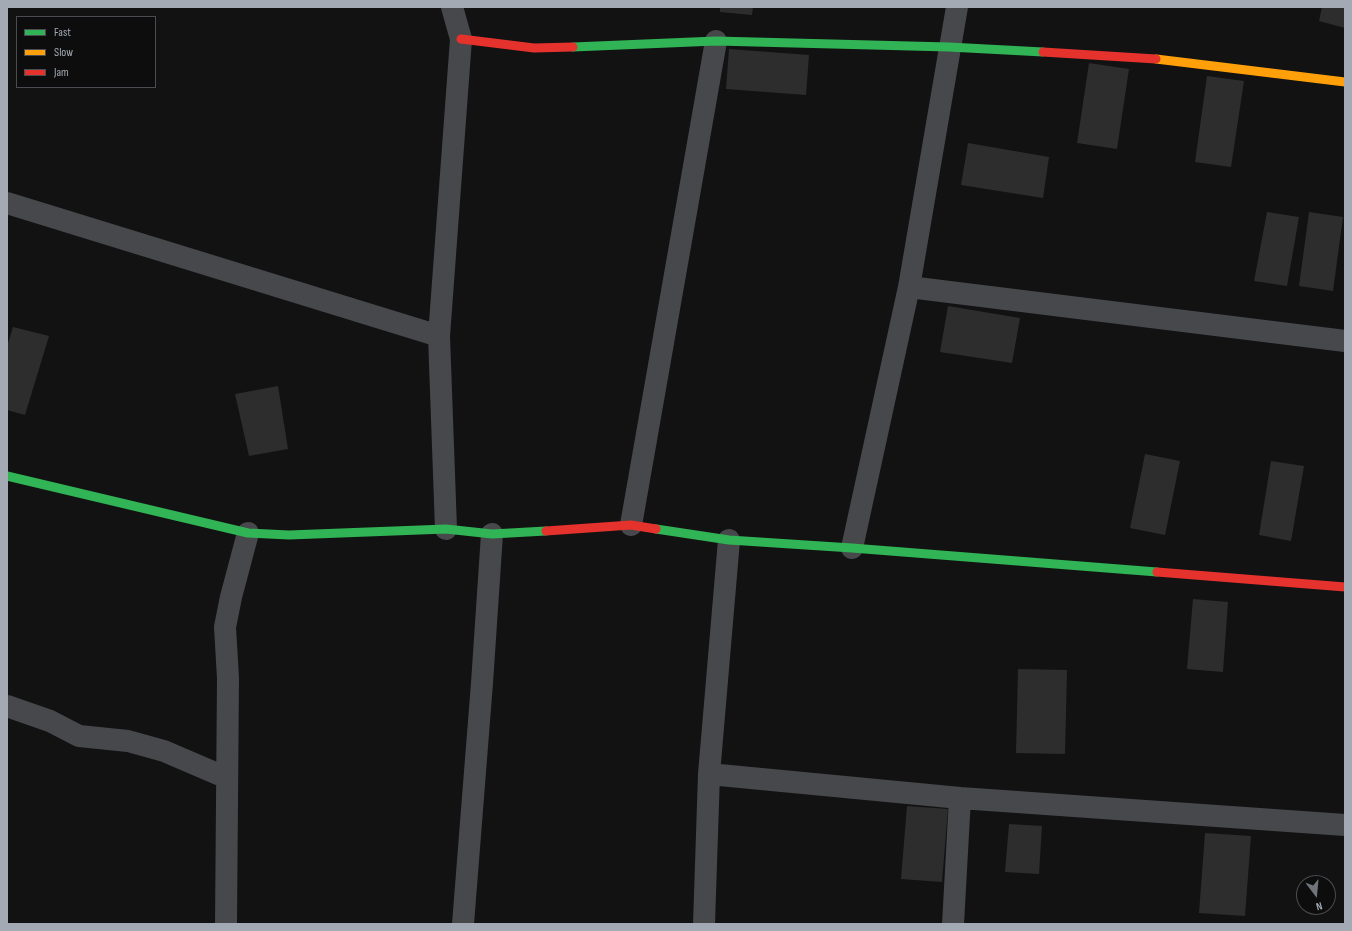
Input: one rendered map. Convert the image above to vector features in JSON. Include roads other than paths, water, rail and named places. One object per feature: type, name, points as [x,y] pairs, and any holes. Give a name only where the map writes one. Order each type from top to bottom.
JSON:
[{"type":"street","points":[[446,529],[439,336],[461,39],[452,7]]},
{"type":"street","points":[[852,548],[909,287],[957,7]]},
{"type":"street","points":[[461,39],[534,48],[716,41],[949,47],[1155,59],[1345,82]]},
{"type":"street","points":[[631,525],[716,41]]},
{"type":"street","points":[[7,203],[439,336]]},
{"type":"street","points":[[909,287],[1345,341]]},
{"type":"street","points":[[7,476],[248,533],[289,535],[446,529],[492,534],[631,525],[730,540],[852,548],[1345,587]]},
{"type":"street","points":[[226,924],[228,678],[225,627],[231,597],[248,533]]},
{"type":"street","points":[[463,924],[492,534]]},
{"type":"street","points":[[704,924],[709,774],[730,540]]},
{"type":"street","points":[[7,706],[50,721],[79,736],[128,741],[164,751],[227,778]]},
{"type":"street","points":[[709,774],[960,798],[1345,825]]},
{"type":"street","points":[[953,924],[960,798]]}]
